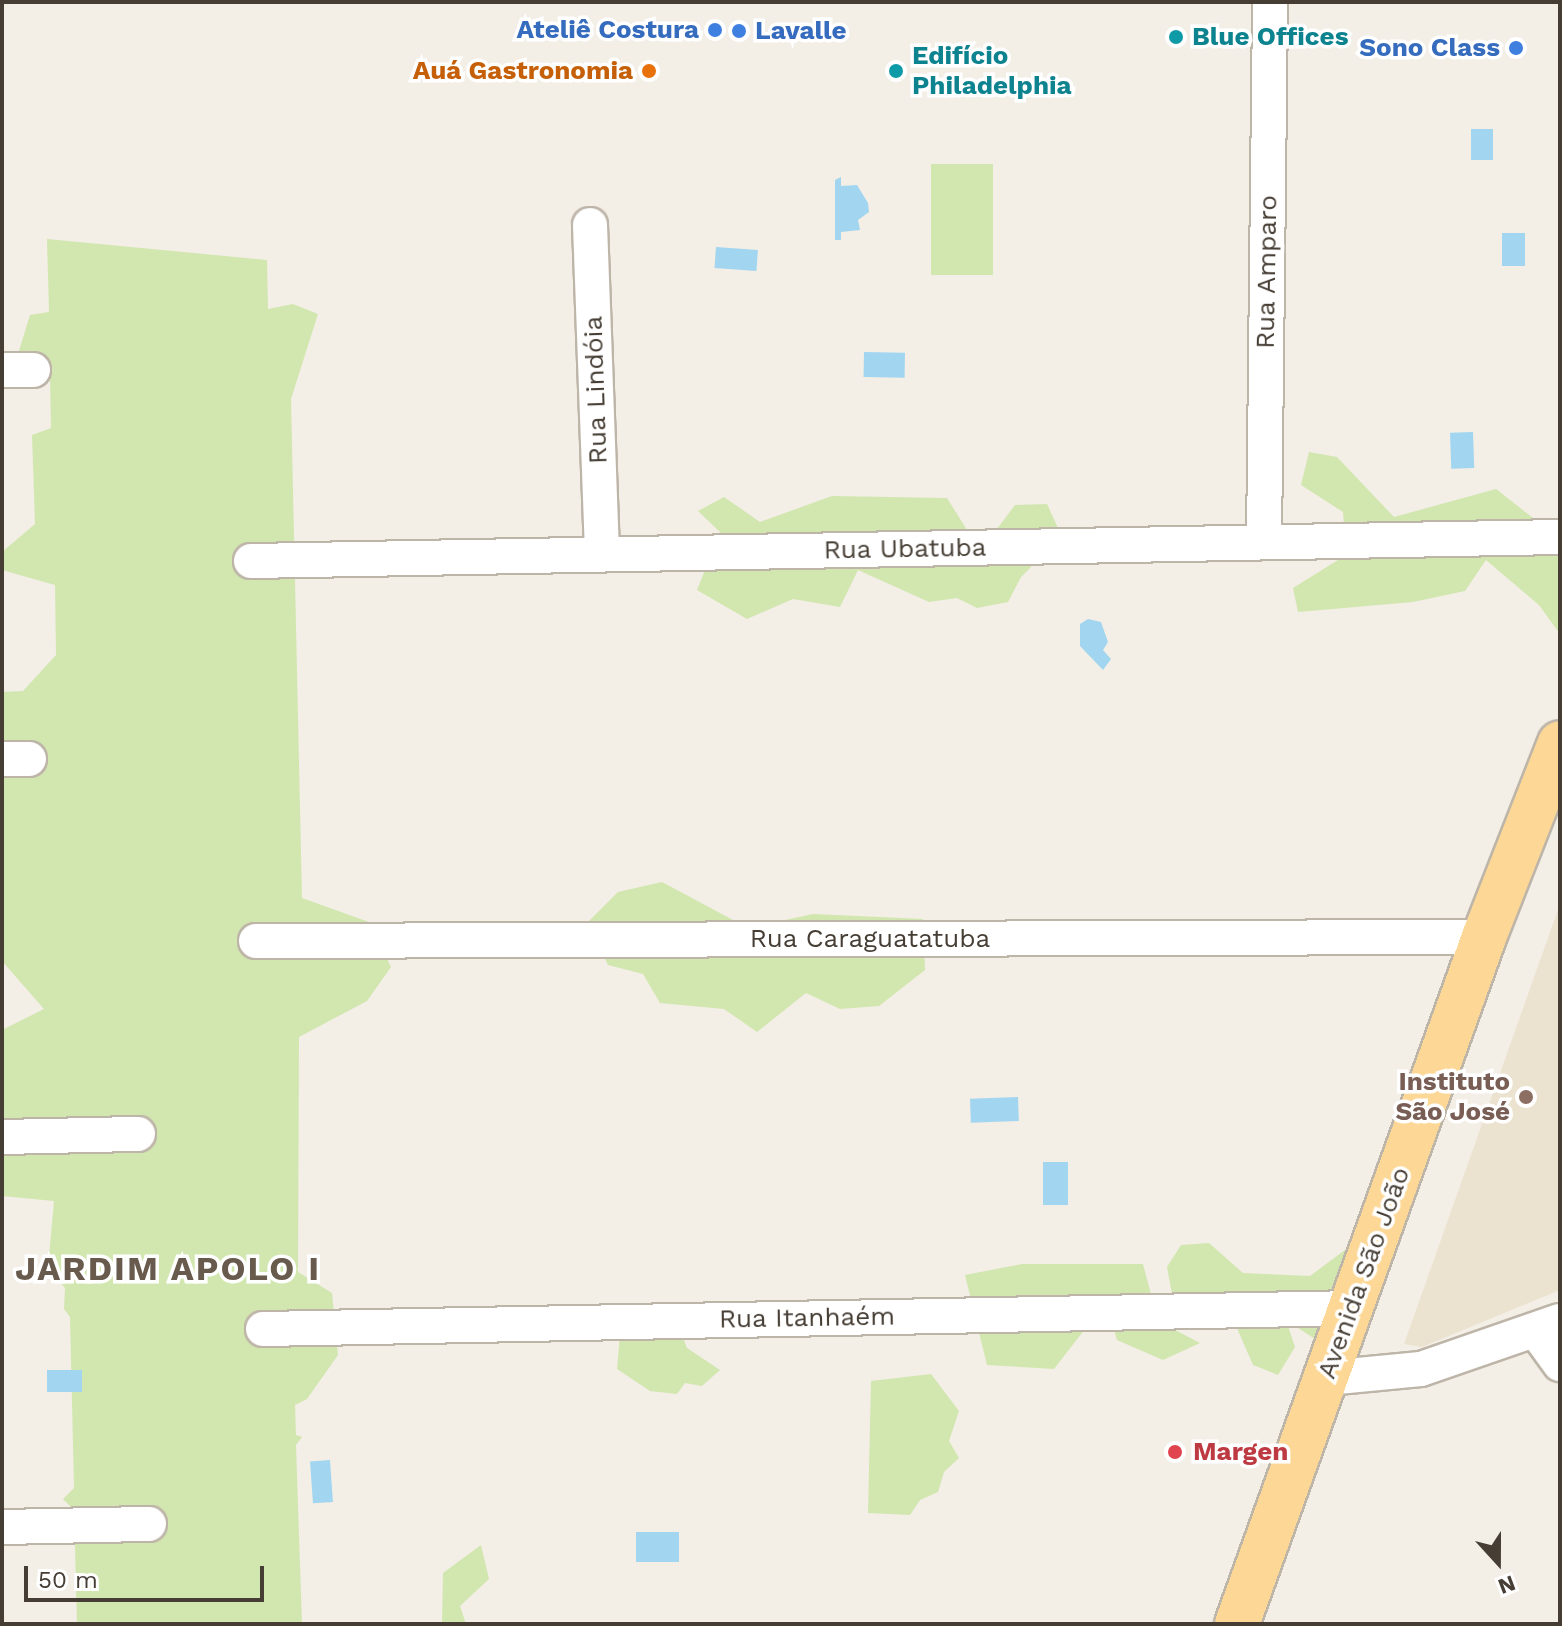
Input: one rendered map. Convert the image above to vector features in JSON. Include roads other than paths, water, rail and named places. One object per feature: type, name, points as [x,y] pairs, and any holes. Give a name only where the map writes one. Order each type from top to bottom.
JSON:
[{"type":"main road","name":"Avenida São João","points":[[1237,1624],[1484,937],[1560,743]]},
{"type":"street","name":"Rua Amparo","points":[[1264,542],[1270,2]]},
{"type":"street","name":"Rua Lindóia","points":[[590,225],[602,554]]},
{"type":"street","name":"Rua Ubatuba","points":[[251,561],[1560,537]]},
{"type":"street","name":"Rua Caraguatatuba","points":[[256,941],[1484,937]]},
{"type":"street","points":[[2,1137],[138,1134]]},
{"type":"street","name":"Rua Itanhaém","points":[[263,1329],[1352,1308]]},
{"type":"street","points":[[1327,1378],[1421,1369],[1548,1326],[1560,1364]]},
{"type":"street","points":[[2,1527],[149,1524]]},
{"type":"water","points":[[1471,129],[1493,129],[1493,160],[1471,160]]},
{"type":"water","points":[[841,177],[841,186],[857,185],[868,203],[869,212],[858,220],[860,230],[841,232],[841,240],[835,240],[835,180]]},
{"type":"water","points":[[1502,233],[1525,233],[1525,266],[1502,266]]},
{"type":"water","points":[[716,247],[758,250],[756,271],[715,268]]},
{"type":"water","points":[[864,352],[905,353],[905,378],[864,377]]},
{"type":"water","points":[[1473,432],[1474,468],[1451,469],[1450,433]]},
{"type":"water","points":[[1088,619],[1101,622],[1108,642],[1103,650],[1111,659],[1103,670],[1080,646],[1080,624]]},
{"type":"water","points":[[1018,1097],[1019,1121],[971,1123],[970,1099]]},
{"type":"water","points":[[1043,1162],[1068,1162],[1068,1205],[1043,1205]]},
{"type":"water","points":[[47,1370],[82,1370],[82,1392],[47,1392]]},
{"type":"water","points":[[330,1460],[333,1502],[313,1503],[310,1461]]},
{"type":"water","points":[[636,1532],[679,1532],[679,1562],[636,1562]]},
{"type":"place","name":"Ateliê Costura","points":[[715,30]]},
{"type":"place","name":"Lavalle","points":[[739,31]]},
{"type":"place","name":"Blue Offices","points":[[1176,37]]},
{"type":"place","name":"Sono Class","points":[[1516,48]]},
{"type":"place","name":"Auá Gastronomia","points":[[649,71]]},
{"type":"place","name":"Edifício Philadelphia","points":[[896,71]]},
{"type":"place","name":"Instituto São José","points":[[1526,1097]]},
{"type":"place","name":"Margen","points":[[1175,1452]]},
{"type":"district","name":"JARDIM APOLO I","points":[[168,1269]]}]
